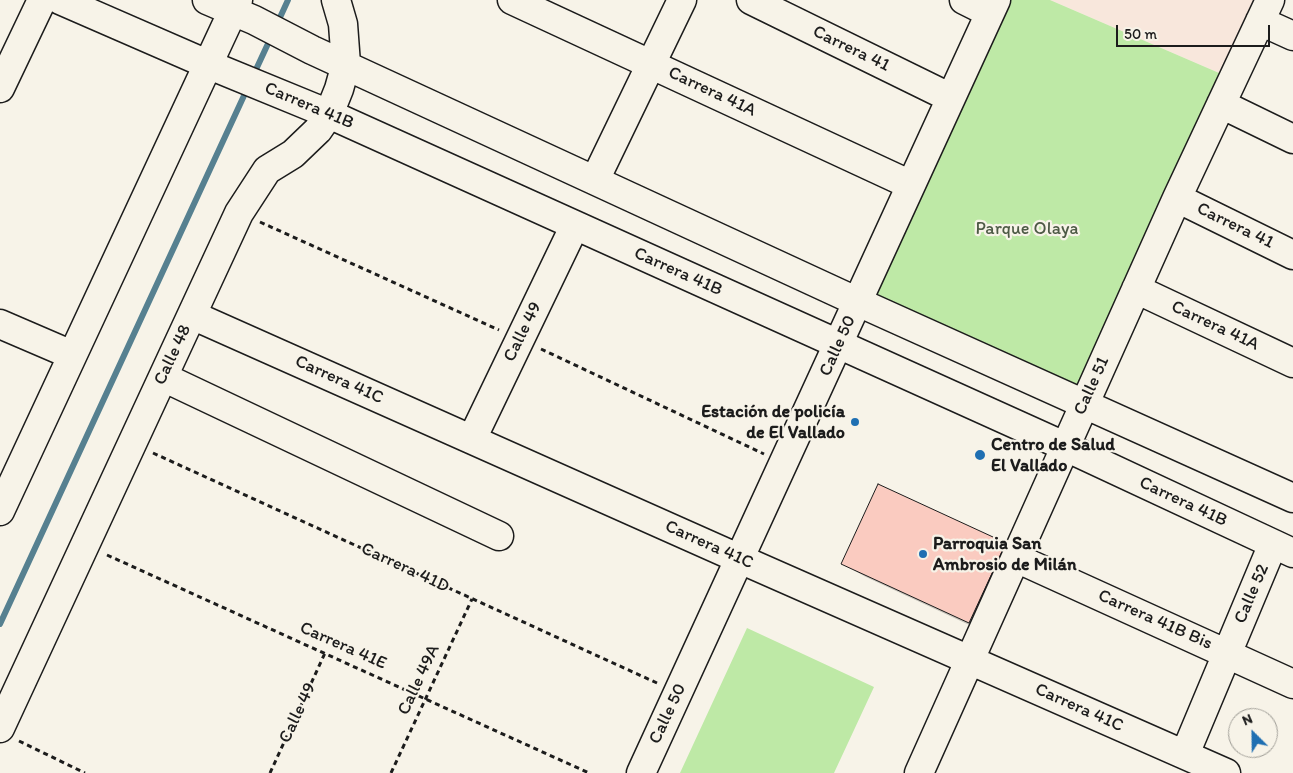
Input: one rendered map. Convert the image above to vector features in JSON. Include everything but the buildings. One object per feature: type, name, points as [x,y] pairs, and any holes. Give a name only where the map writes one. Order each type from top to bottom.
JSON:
[{"type":"street","points":[[0,88],[42,0]]},
{"type":"street","name":"Carrera 41B","points":[[60,0],[329,114],[1065,447],[1283,549]]},
{"type":"street","points":[[207,0],[242,11],[312,50],[346,64],[858,302],[1293,498]]},
{"type":"street","name":"Calle 48","points":[[8,734],[85,545],[239,213],[267,170],[293,154],[318,130],[329,114],[346,64],[343,24],[336,0]]},
{"type":"street","name":"Carrera 41A","points":[[512,0],[912,185]]},
{"type":"street","points":[[596,180],[682,0]]},
{"type":"street","name":"Carrera 41","points":[[751,0],[951,98]]},
{"type":"street","points":[[964,0],[993,6]]},
{"type":"street","name":"Calle 50","points":[[641,773],[993,6]]},
{"type":"street","points":[[0,511],[72,355],[218,68],[242,11]]},
{"type":"street","points":[[1265,11],[1293,36]]},
{"type":"street","name":"Calle 51","points":[[921,773],[1084,403],[1177,198],[1265,11]]},
{"type":"street","points":[[1221,104],[1293,139]]},
{"type":"street","name":"Carrera 41","points":[[1177,198],[1293,254]]},
{"type":"street","name":"Calle 49","points":[[472,440],[574,225]]},
{"type":"street","name":"Carrera 41A","points":[[1136,289],[1293,363]]},
{"type":"street","name":"Carrera 41C","points":[[192,314],[740,559],[1226,773]]},
{"type":"street","points":[[0,324],[72,355]]},
{"type":"street","points":[[163,377],[499,536]]},
{"type":"street","name":"Calle 52","points":[[1185,754],[1227,653],[1283,549]]},
{"type":"street","name":"Carrera 41B Bis","points":[[1016,558],[1293,684]]},
{"type":"path","name":"Carrera 41D","points":[[132,443],[678,693]]},
{"type":"path","name":"Carrera 41E","points":[[85,545],[589,773]]},
{"type":"path","name":"Calle 49A","points":[[391,773],[472,599]]},
{"type":"path","name":"Calle 49","points":[[270,773],[325,653]]},
{"type":"path","points":[[8,734],[85,773]]},
{"type":"shaded area","points":[[1050,0],[1270,0],[1233,79]]},
{"type":"green space","name":"Parque Olaya","points":[[996,0],[1050,0],[1233,79],[1084,403],[858,302]]},
{"type":"green space","points":[[747,628],[874,687],[834,773],[680,773]]},
{"type":"waterway","points":[[277,24],[288,0]]},
{"type":"waterway","points":[[253,76],[272,35]]},
{"type":"waterway","points":[[0,624],[248,87]]},
{"type":"place","name":"Estación de policía de El Vallado","points":[[855,422]]},
{"type":"place","name":"Centro de Salud El Vallado","points":[[980,455]]},
{"type":"place","name":"Parroquia San Ambrosio de Milán","points":[[923,554]]}]
